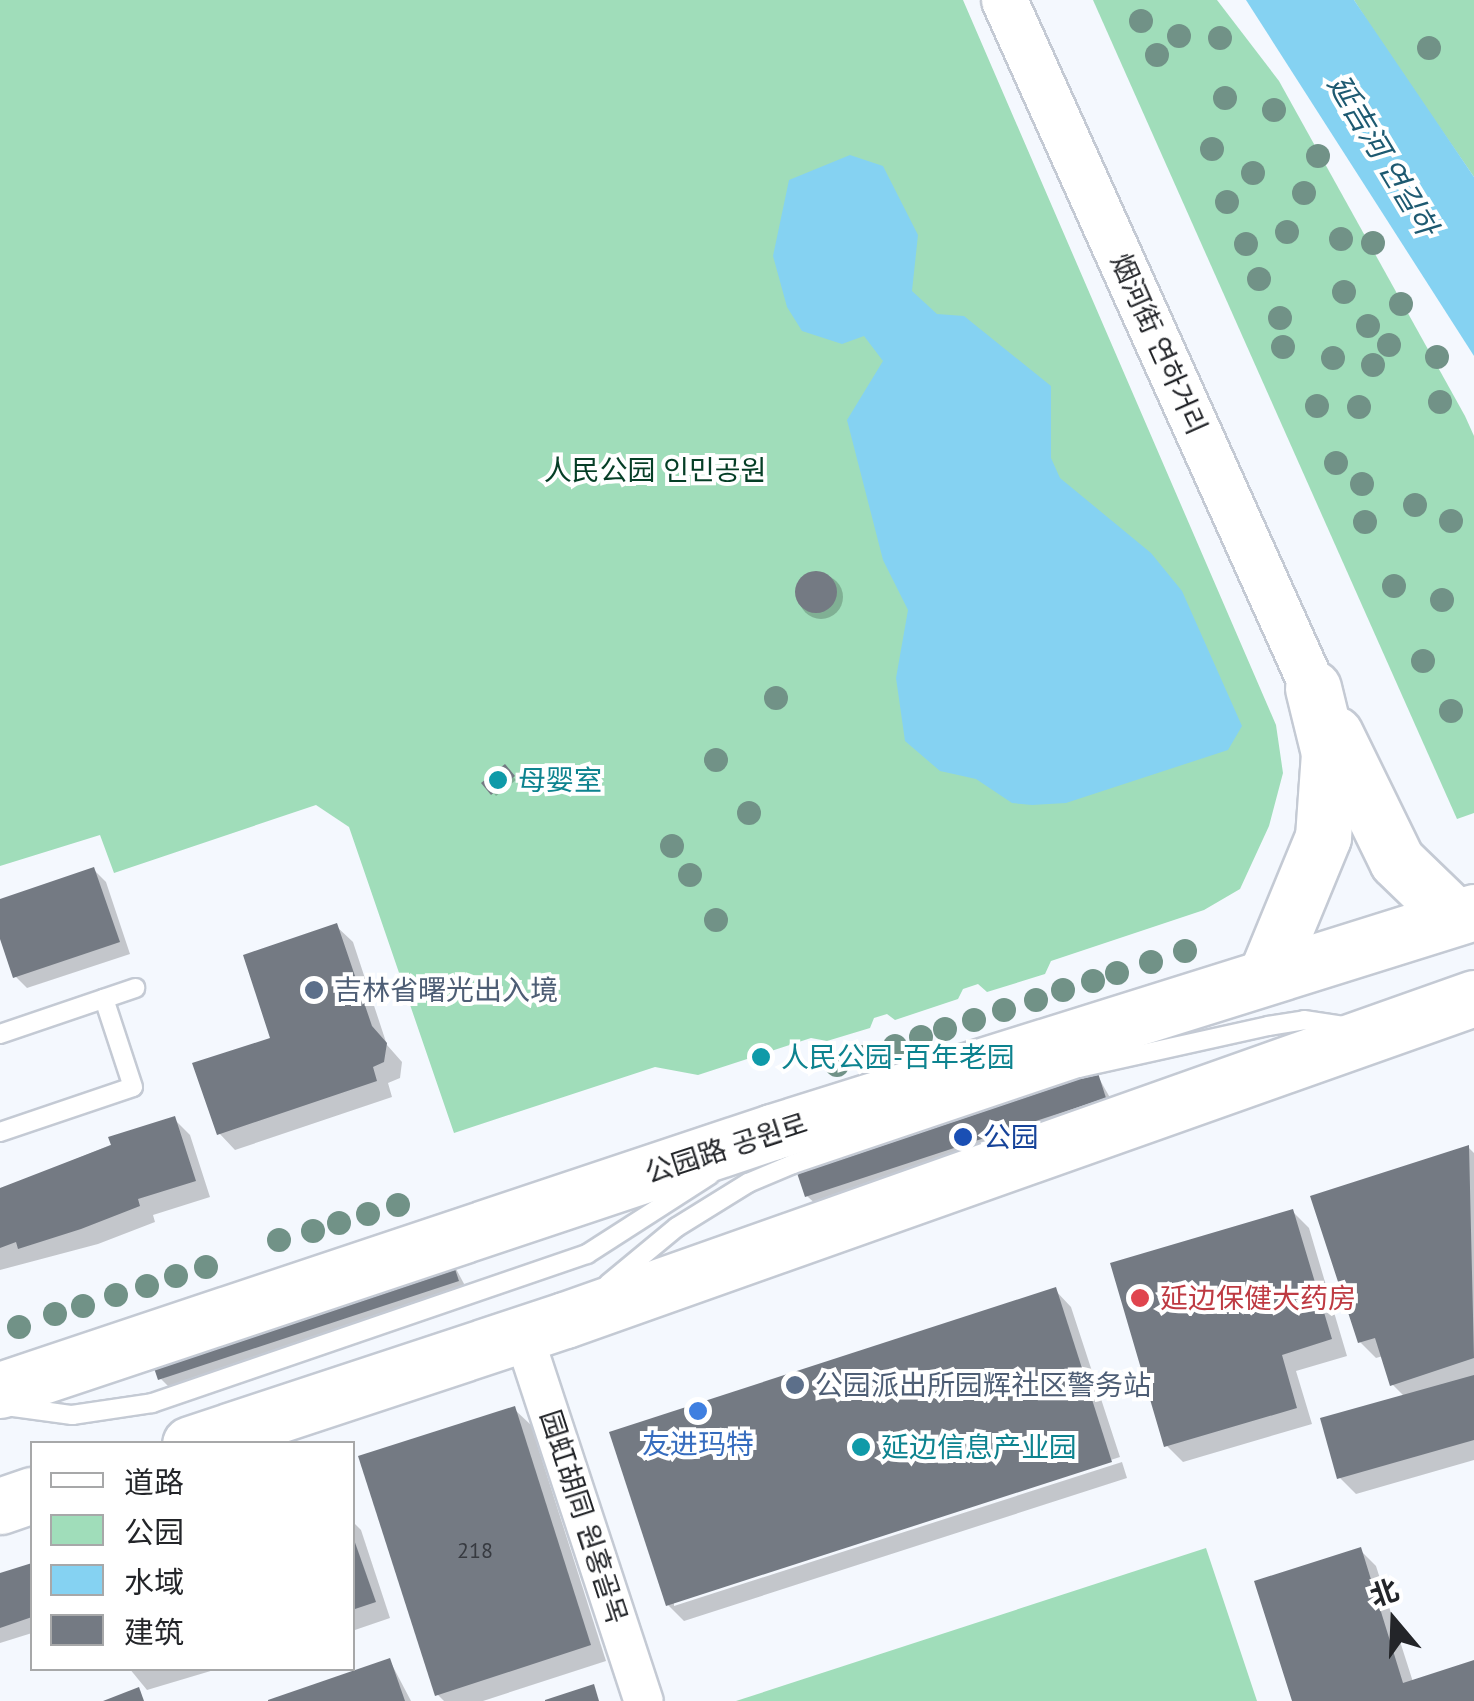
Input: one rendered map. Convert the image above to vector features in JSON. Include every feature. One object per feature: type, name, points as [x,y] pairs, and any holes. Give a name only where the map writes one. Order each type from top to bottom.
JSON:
[{"type":"main road","points":[[1313,688],[1397,861],[1464,914]]},
{"type":"main road","points":[[1267,973],[1323,837],[1330,753],[1313,688]]},
{"type":"main road","name":"公园路 공원로","points":[[0,1390],[772,1132],[1464,914]]},
{"type":"main road","points":[[199,1441],[544,1327],[1474,998]]},
{"type":"main road","points":[[0,1506],[30,1496]]},
{"type":"street","name":"烟河街 연하거리","points":[[1004,0],[1313,688]]},
{"type":"street","name":"园虹胡同 원홍골목","points":[[544,1327],[644,1701]]},
{"type":"lane","points":[[0,1034],[135,988]]},
{"type":"lane","points":[[0,1132],[133,1087],[104,999]]},
{"type":"lane","points":[[0,1405],[72,1415],[152,1403],[588,1254],[772,1132]]},
{"type":"green space","name":"人民公园 인민공원","points":[[0,0],[963,0],[1276,725],[1283,773],[1269,826],[1240,889],[1204,910],[1051,961],[1045,974],[987,992],[978,984],[963,989],[958,999],[895,1020],[887,1014],[874,1018],[870,1028],[827,1041],[811,1038],[698,1075],[655,1067],[454,1133],[349,827],[316,805],[114,873],[100,835],[0,866]]},
{"type":"green space","points":[[1093,0],[1217,0],[1279,81],[1465,416],[1474,436],[1474,813],[1457,819]]},
{"type":"green space","points":[[1354,0],[1474,0],[1474,177],[1384,47]]},
{"type":"green space","points":[[1206,1548],[1257,1701],[736,1701]]},
{"type":"water","name":"延吉河 연길하","points":[[1246,0],[1354,0],[1474,177],[1474,356]]},
{"type":"water","points":[[850,155],[883,166],[918,235],[912,291],[937,314],[964,316],[1051,386],[1051,458],[1060,478],[1151,553],[1182,591],[1242,726],[1228,750],[1066,803],[1032,805],[1012,803],[976,779],[940,771],[905,741],[896,678],[908,610],[883,560],[847,420],[883,361],[864,336],[842,344],[802,331],[787,307],[773,256],[789,180]]},
{"type":"building","points":[[816,571],[831,577],[837,592],[831,607],[816,613],[801,607],[795,592],[801,577]]},
{"type":"building","name":"母婴室","points":[[505,764],[515,776],[491,795],[481,783]]},
{"type":"building","points":[[94,867],[120,942],[13,978],[0,939],[0,899]]},
{"type":"building","points":[[337,923],[372,1026],[387,1043],[384,1062],[373,1067],[377,1081],[217,1135],[192,1063],[270,1038],[243,955]]},
{"type":"building","points":[[1097,1070],[1106,1098],[805,1197],[796,1170]]},
{"type":"building","points":[[175,1116],[196,1181],[138,1199],[140,1206],[81,1229],[18,1249],[16,1242],[0,1248],[0,1188],[111,1145],[108,1137]]},
{"type":"building","points":[[1469,1145],[1474,1358],[1390,1386],[1375,1338],[1358,1343],[1310,1196]]},
{"type":"building","points":[[1293,1209],[1332,1339],[1282,1355],[1297,1408],[1164,1447],[1110,1263]]},
{"type":"building","points":[[450,1254],[459,1281],[158,1380],[149,1353]]},
{"type":"building","name":"延边信息产业园","points":[[1056,1287],[1112,1462],[666,1606],[609,1432]]},
{"type":"building","points":[[1474,1375],[1474,1440],[1337,1479],[1320,1418]]},
{"type":"building","points":[[515,1406],[591,1645],[435,1696],[358,1456]]},
{"type":"building","points":[[355,1542],[376,1602],[355,1609]]},
{"type":"building","points":[[1361,1547],[1403,1683],[1474,1660],[1474,1701],[1292,1701],[1254,1581]]},
{"type":"building","points":[[30,1564],[30,1618],[0,1628],[0,1573]]},
{"type":"building","points":[[390,1658],[405,1701],[268,1701],[268,1700]]},
{"type":"building","points":[[594,1684],[599,1701],[545,1701],[545,1700]]},
{"type":"building","points":[[139,1687],[144,1701],[103,1701]]},
{"type":"place","name":"母婴室","points":[[498,780]]},
{"type":"place","name":"吉林省曙光出入境","points":[[314,990]]},
{"type":"place","name":"人民公园-百年老园","points":[[761,1057]]},
{"type":"place","name":"公园","points":[[963,1137]]},
{"type":"place","name":"延边保健大药房","points":[[1140,1298]]},
{"type":"place","name":"公园派出所园辉社区警务站","points":[[795,1385]]},
{"type":"place","name":"友进玛特","points":[[698,1411]]},
{"type":"place","name":"延边信息产业园","points":[[861,1447]]}]
